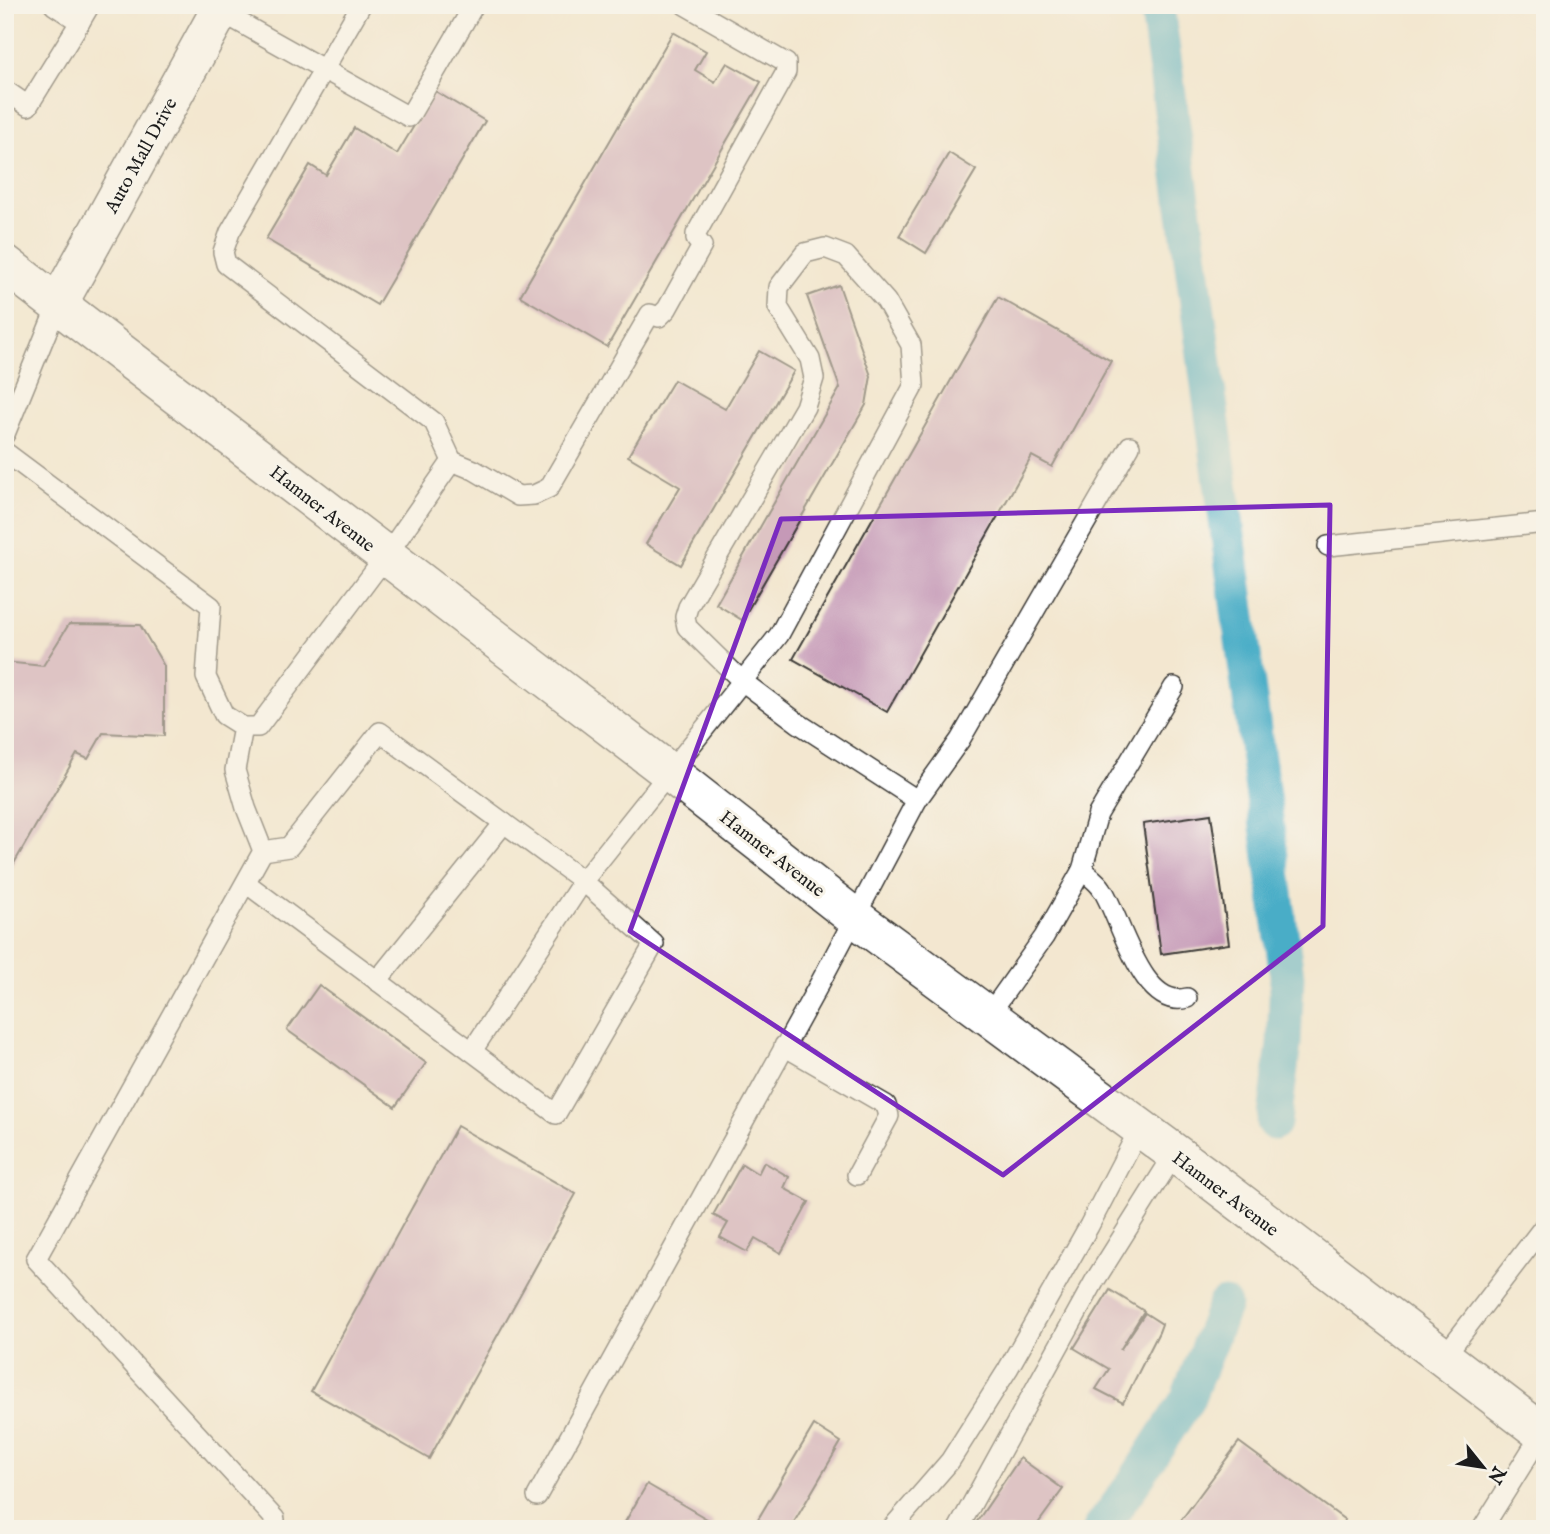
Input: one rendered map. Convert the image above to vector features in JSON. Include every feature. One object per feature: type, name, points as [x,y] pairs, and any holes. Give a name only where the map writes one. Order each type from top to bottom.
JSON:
[{"type":"main road","name":"Auto Mall Drive","points":[[58,304],[217,7]]},
{"type":"main road","name":"Hamner Avenue","points":[[5,264],[669,772],[854,917],[1175,1153],[1544,1434]]},
{"type":"lane","points":[[5,90],[28,106],[85,14],[54,5]]},
{"type":"lane","points":[[361,5],[230,232],[223,252],[226,264],[434,422],[453,461],[518,496],[534,495],[549,488],[650,314],[659,317],[667,309],[702,246],[696,239],[696,234],[786,72],[786,63],[685,5]]},
{"type":"lane","points":[[217,7],[409,117],[474,5]]},
{"type":"lane","points":[[472,1051],[583,881],[669,772],[742,681],[779,635],[914,385],[911,345],[886,301],[846,256],[825,248],[805,253],[779,287],[778,307],[810,359],[814,379],[805,407],[688,607],[685,617],[687,627],[742,681],[798,723],[917,800]]},
{"type":"lane","points":[[5,434],[58,304]]},
{"type":"lane","points":[[537,1496],[917,800],[960,740],[1129,446]]},
{"type":"lane","points":[[5,452],[211,606],[206,677],[224,715],[243,727],[258,727],[386,556],[453,461]]},
{"type":"lane","points":[[1328,546],[1545,523]]},
{"type":"lane","points":[[988,1016],[1044,937],[1082,870],[1098,814],[1174,687]]},
{"type":"lane","points":[[243,727],[235,770],[263,851],[36,1259],[275,1519]]},
{"type":"lane","points":[[246,883],[556,1114],[654,944],[583,881],[380,732],[289,847],[263,851]]},
{"type":"lane","points":[[377,981],[503,823]]},
{"type":"lane","points":[[1082,870],[1102,889],[1134,960],[1159,992],[1180,1000],[1187,998]]},
{"type":"lane","points":[[784,1046],[886,1105],[889,1116],[857,1175]]},
{"type":"lane","points":[[891,1529],[950,1461],[1008,1369],[1089,1226],[1140,1128]]},
{"type":"lane","points":[[958,1529],[1094,1282],[1175,1153]]},
{"type":"lane","points":[[1443,1358],[1545,1225]]},
{"type":"lane","points":[[1482,1529],[1544,1434]]},
{"type":"highlighted area","points":[[1330,505],[1323,926],[1003,1175],[630,931],[781,519]]},
{"type":"building","points":[[673,32],[706,51],[695,70],[715,82],[727,63],[761,82],[607,347],[520,296]]},
{"type":"building","points":[[435,91],[485,121],[377,305],[266,239],[310,165],[326,175],[354,128],[397,154]]},
{"type":"building","points":[[949,153],[976,170],[926,253],[899,236]]},
{"type":"building","points":[[839,285],[871,376],[866,405],[742,620],[716,604],[840,388],[807,296]]},
{"type":"building","points":[[998,297],[1111,361],[1052,467],[1032,456],[887,712],[793,659]]},
{"type":"building","points":[[759,351],[794,371],[681,565],[646,544],[680,487],[628,456],[674,380],[725,409]]},
{"type":"building","points":[[69,624],[140,625],[164,666],[164,736],[103,733],[88,759],[77,754],[5,879],[5,662],[43,666]]},
{"type":"building","points":[[1211,814],[1229,944],[1161,954],[1143,824]]},
{"type":"building","points":[[319,985],[426,1063],[395,1107],[287,1030]]},
{"type":"building","points":[[457,1126],[576,1194],[429,1459],[311,1391]]},
{"type":"building","points":[[764,1162],[789,1177],[784,1188],[809,1202],[781,1253],[755,1238],[747,1252],[720,1237],[728,1223],[713,1215],[742,1164],[758,1174]]},
{"type":"building","points":[[1110,1290],[1144,1311],[1120,1350],[1145,1313],[1162,1324],[1123,1403],[1096,1389],[1109,1369],[1074,1348]]},
{"type":"building","points":[[814,1425],[841,1442],[790,1529],[775,1529],[758,1519]]},
{"type":"building","points":[[1239,1442],[1345,1520],[1339,1529],[1187,1529],[1179,1523]]},
{"type":"building","points":[[1020,1458],[1063,1489],[1034,1529],[972,1529]]},
{"type":"building","points":[[647,1484],[714,1523],[710,1529],[621,1529]]},
{"type":"waterway","points":[[1157,5],[1287,976],[1284,1044],[1274,1123]]},
{"type":"waterway","points":[[1100,1529],[1187,1400],[1224,1305]]}]
